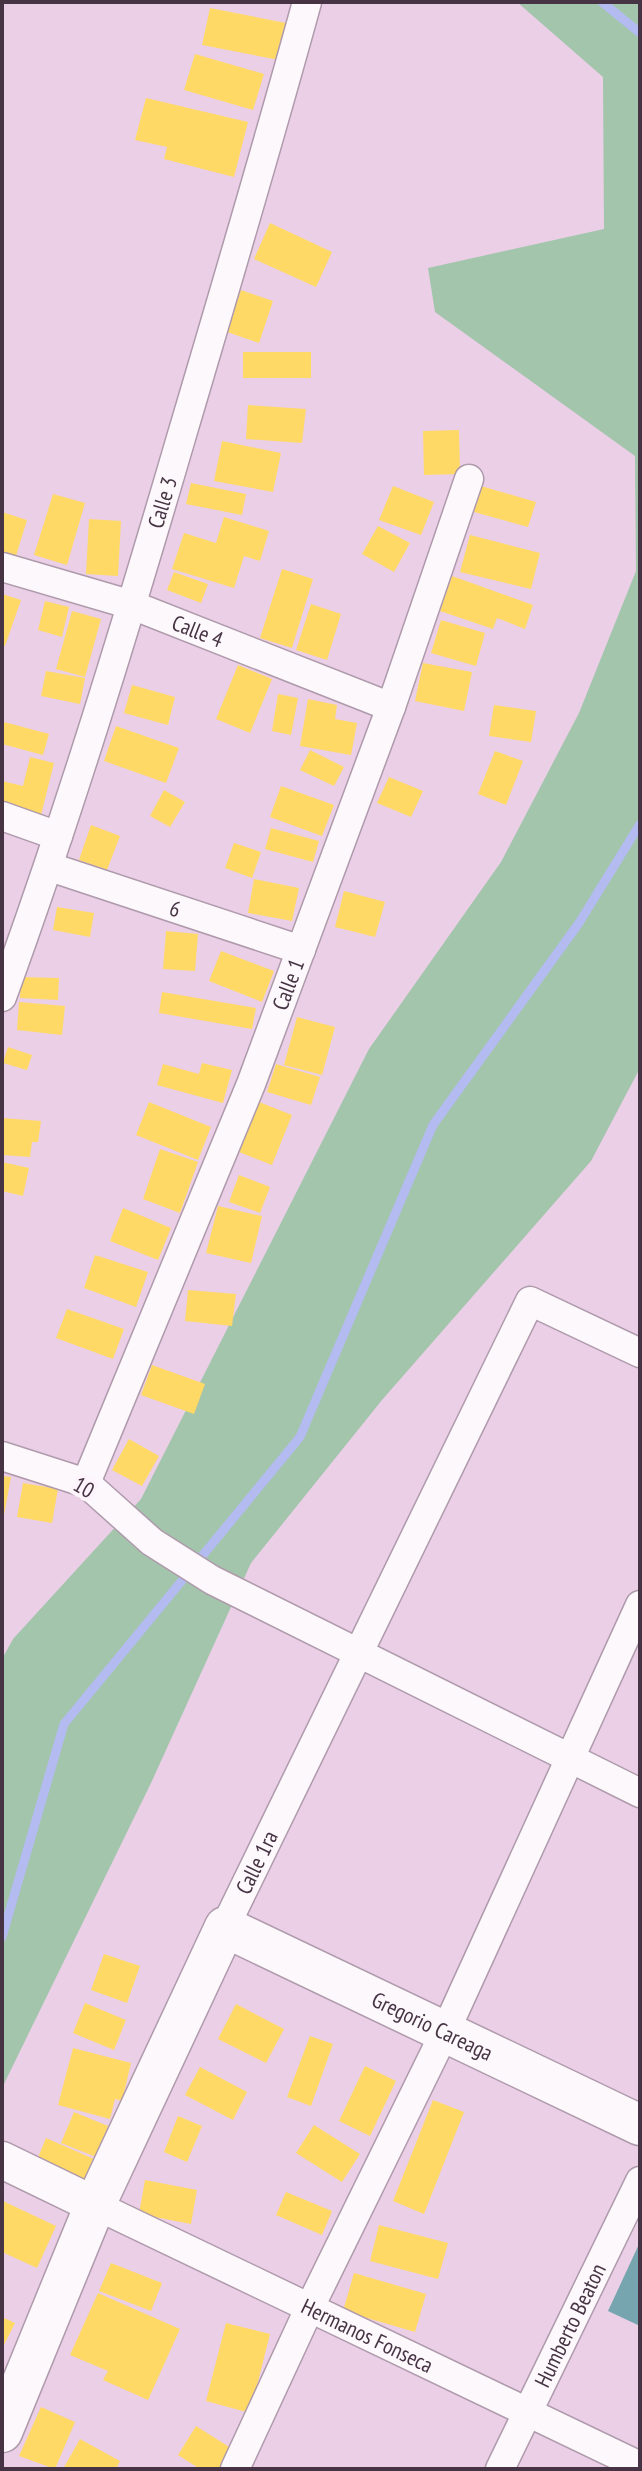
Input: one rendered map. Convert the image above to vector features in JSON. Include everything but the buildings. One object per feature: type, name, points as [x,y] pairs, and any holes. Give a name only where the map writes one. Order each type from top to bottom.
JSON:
[{"type":"main road","name":"Gregorio Careaga","points":[[225,1927],[640,2125]]},
{"type":"main road","name":"Calle 1ra","points":[[2,2432],[95,2205],[225,1927]]},
{"type":"street","name":"Calle 3","points":[[2,997],[50,867],[132,605],[307,2]]},
{"type":"street","name":"Calle 1","points":[[86,1483],[251,1084],[391,707],[469,479]]},
{"type":"street","name":"Calle 4","points":[[2,567],[132,605],[391,707]]},
{"type":"street","points":[[2,816],[58,836]]},
{"type":"street","name":"6","points":[[50,867],[301,950]]},
{"type":"street","name":"Calle 1ra","points":[[225,1927],[530,1301],[640,1353]]},
{"type":"street","name":"10","points":[[2,1456],[86,1483],[152,1542],[212,1580],[640,1793]]},
{"type":"street","points":[[235,2469],[309,2309],[445,2032],[640,1605]]},
{"type":"street","points":[[2,2160],[95,2205]]},
{"type":"street","name":"Humberto Beaton","points":[[500,2469],[640,2181]]},
{"type":"street","name":"Hermanos Fonseca","points":[[95,2205],[640,2466]]},
{"type":"green space","points":[[517,2],[640,2],[640,1068],[591,1161],[382,1400],[251,1563],[151,1783],[2,2088],[2,1659],[13,1639],[141,1499],[369,1049],[501,862],[579,713],[636,571],[635,456],[435,312],[428,268],[604,229],[603,77]]},
{"type":"waterway","points":[[602,2],[640,33]]},
{"type":"waterway","points":[[2,1937],[64,1724],[300,1437],[433,1125],[579,923],[640,824]]}]
